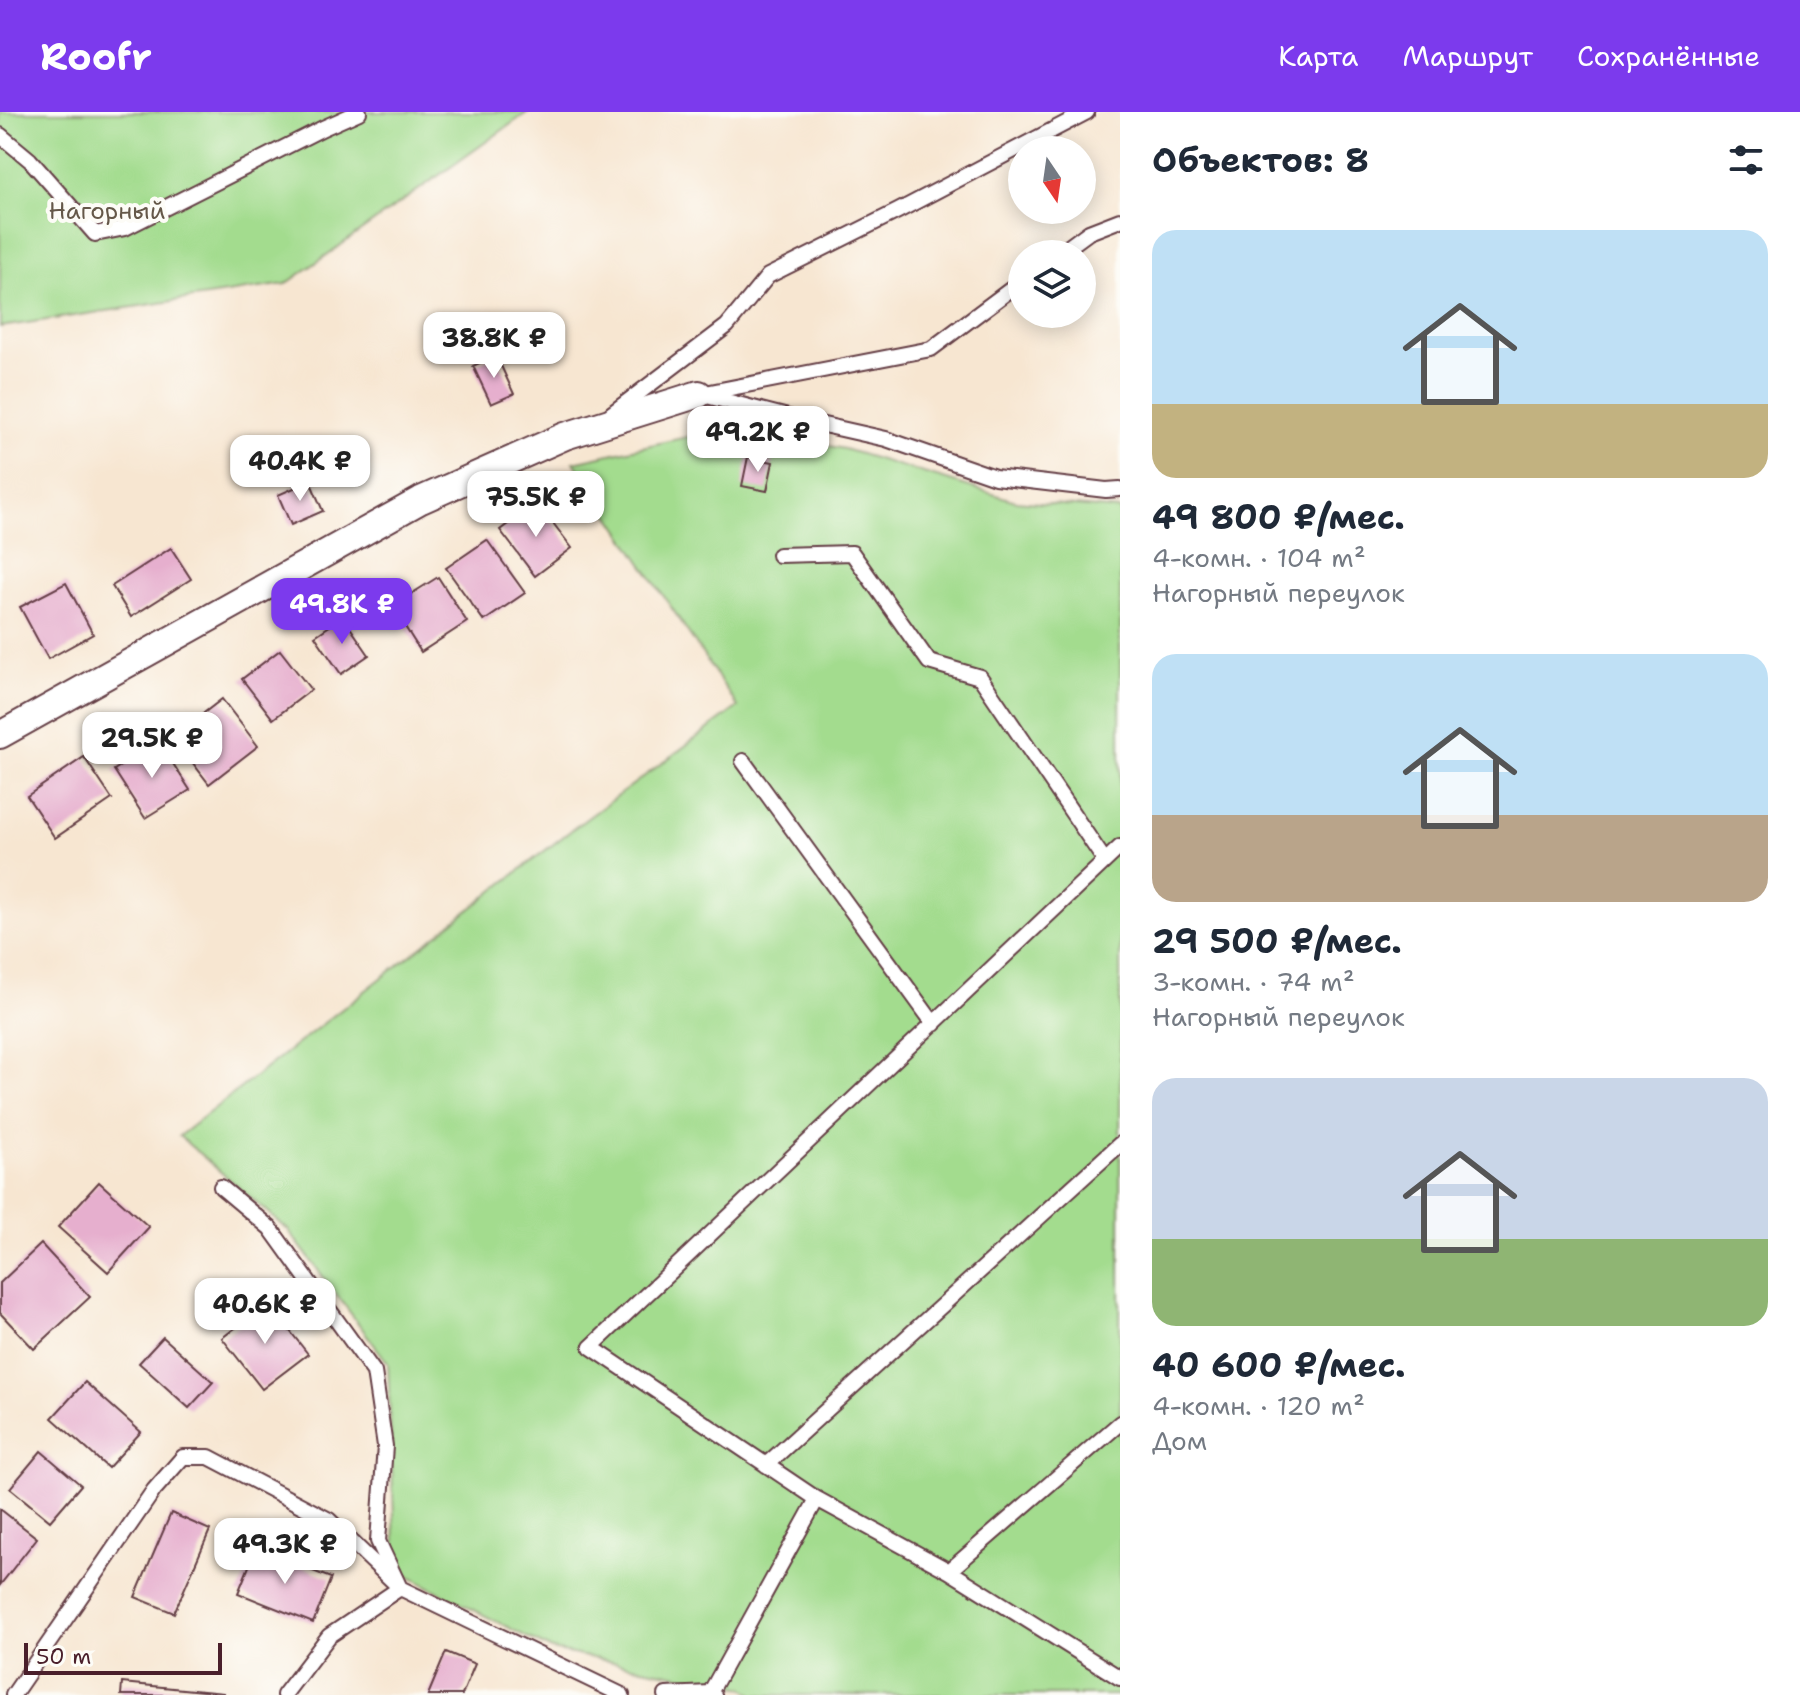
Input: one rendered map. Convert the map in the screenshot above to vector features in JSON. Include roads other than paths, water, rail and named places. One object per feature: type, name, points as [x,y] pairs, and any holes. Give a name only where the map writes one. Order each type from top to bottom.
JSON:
[{"type":"street","points":[[0,735],[421,500],[565,436],[697,394]]},
{"type":"lane","points":[[316,112],[323,128]]},
{"type":"lane","points":[[0,135],[30,160],[95,234],[125,228],[359,112]]},
{"type":"lane","points":[[608,416],[727,326],[768,276],[1087,112]]},
{"type":"lane","points":[[1078,240],[1089,232],[1120,220]]},
{"type":"lane","points":[[697,394],[931,349],[1008,291]]},
{"type":"lane","points":[[697,394],[886,439],[995,477],[1120,489]]},
{"type":"lane","points":[[779,555],[852,553],[929,662],[980,677],[1105,861]]},
{"type":"lane","points":[[743,761],[934,1024]]},
{"type":"lane","points":[[1120,847],[591,1347],[817,1499],[949,1571],[1120,1678]]},
{"type":"lane","points":[[766,1465],[1120,1144]]},
{"type":"lane","points":[[221,1187],[270,1228],[374,1372],[385,1446],[378,1541],[400,1588]]},
{"type":"lane","points":[[949,1571],[1120,1423]]},
{"type":"lane","points":[[13,1695],[154,1490],[183,1457],[209,1457],[329,1520],[400,1588],[622,1695]]},
{"type":"lane","points":[[666,1695],[712,1694],[817,1499]]},
{"type":"lane","points":[[284,1695],[329,1636],[400,1588]]},
{"type":"park label","name":"Нагорный","points":[[107,211]]}]
